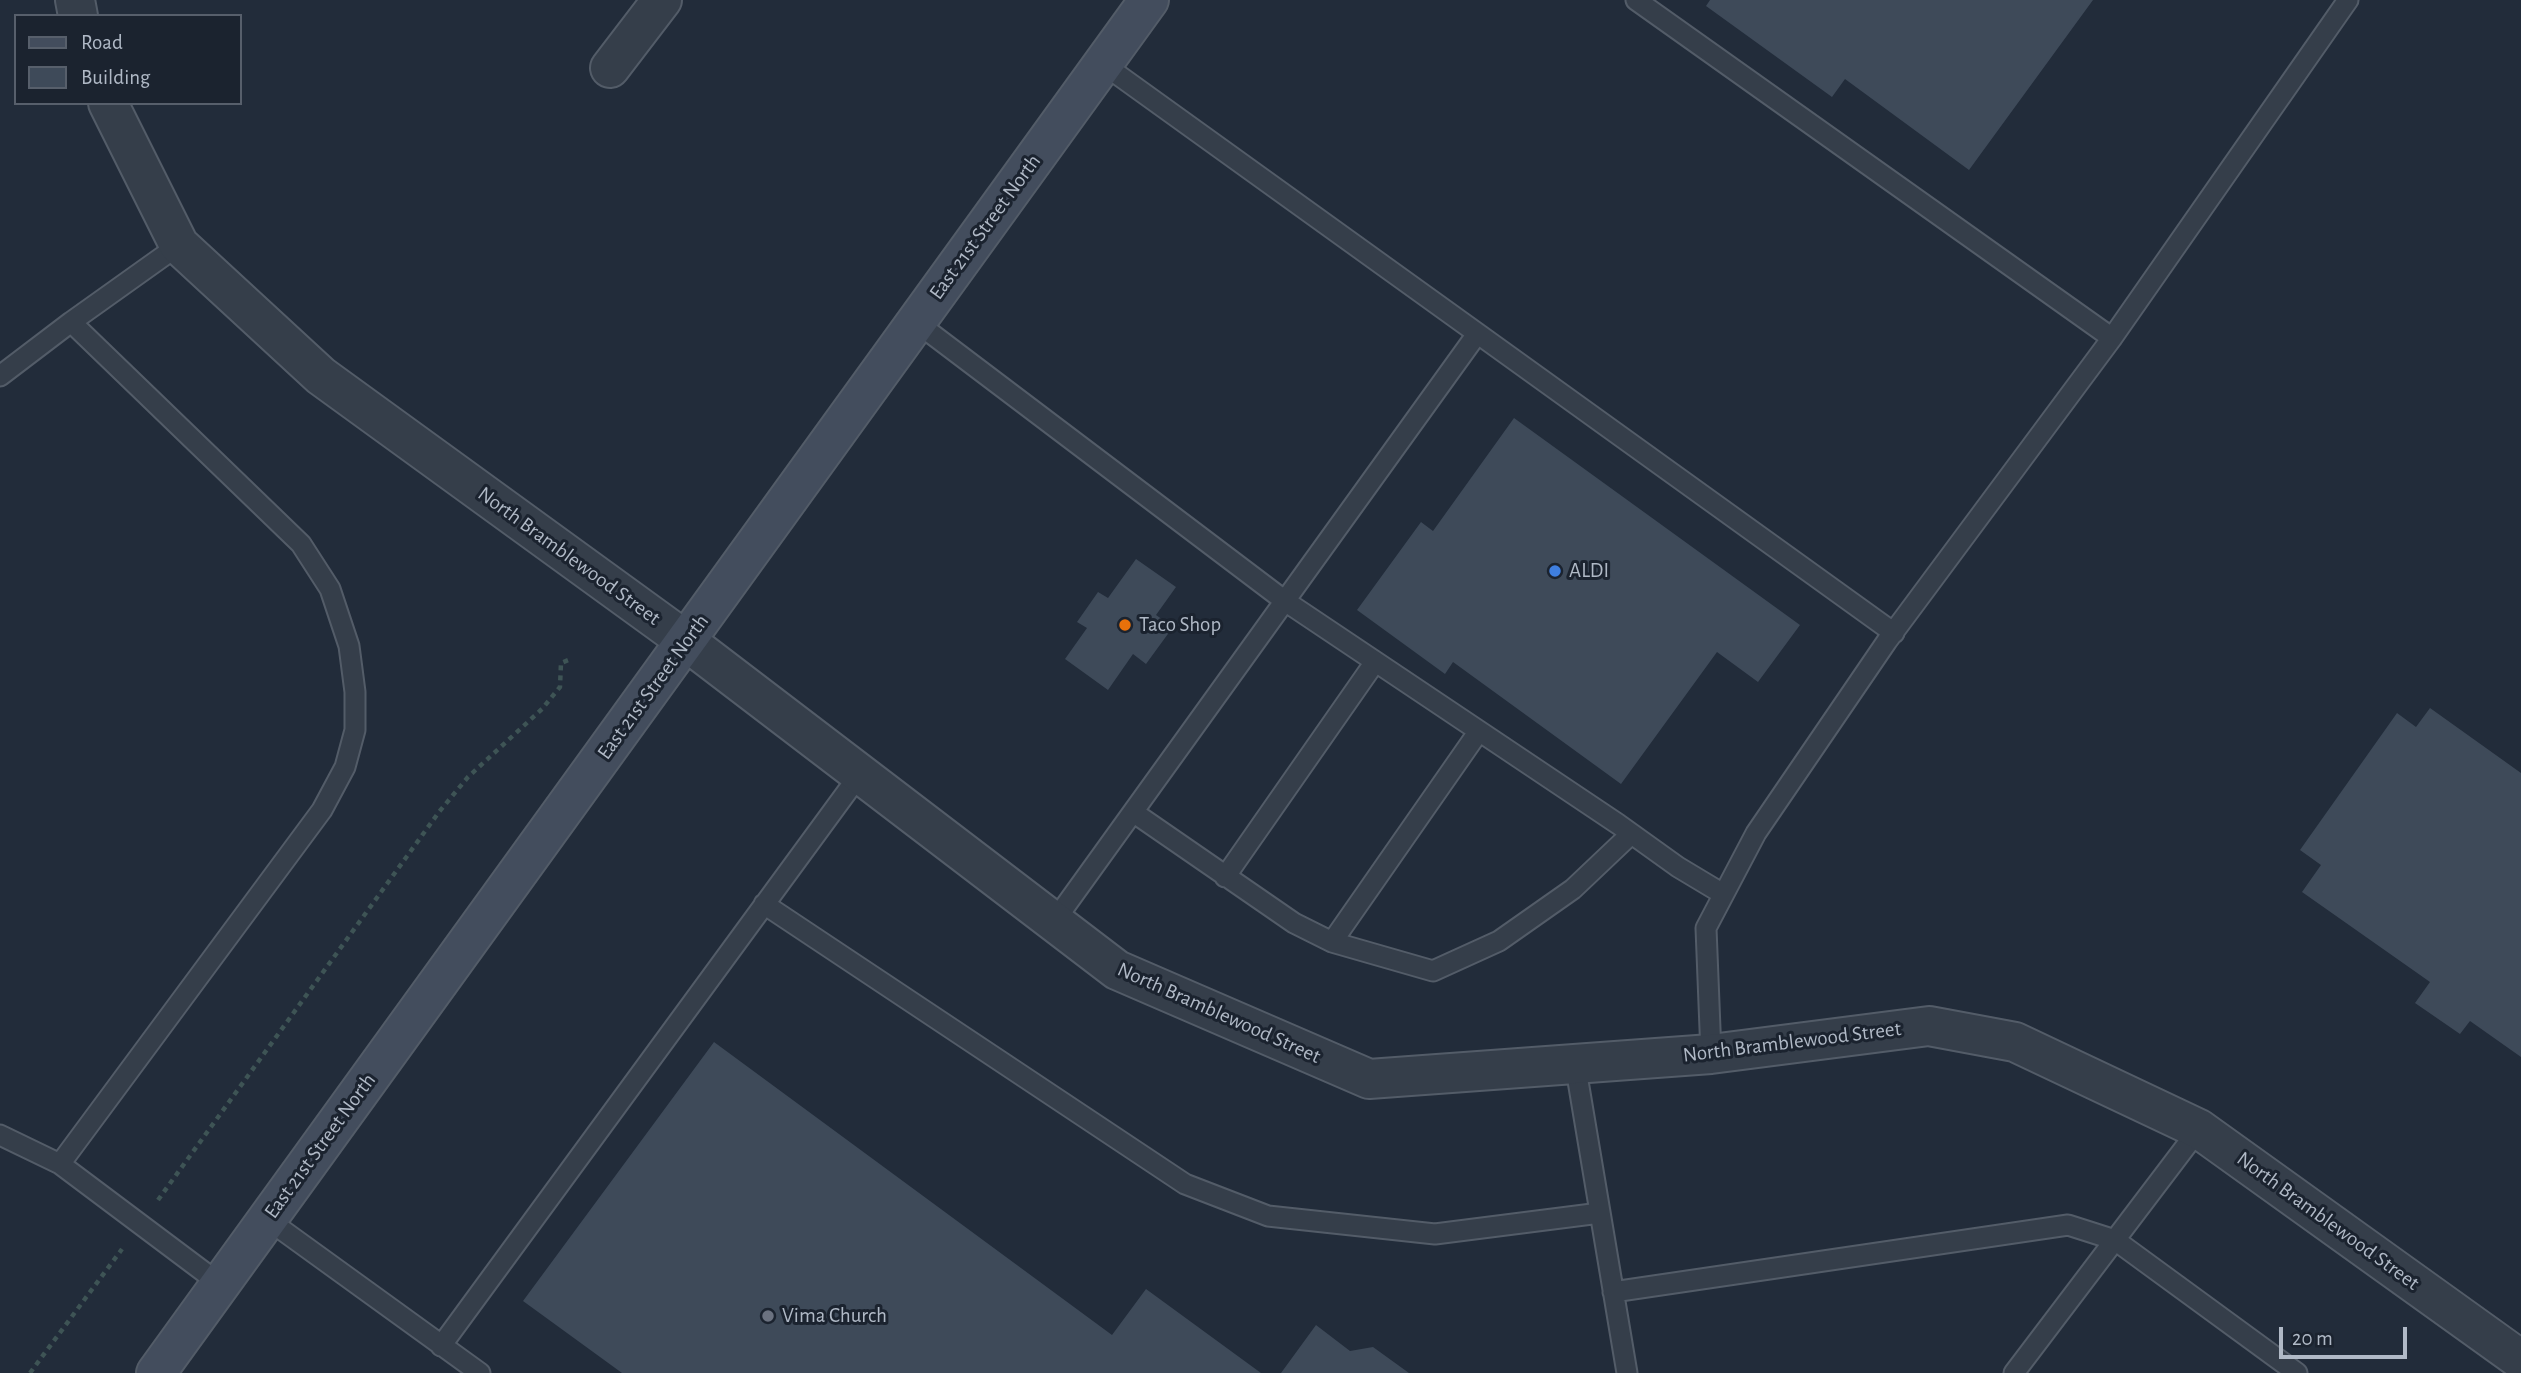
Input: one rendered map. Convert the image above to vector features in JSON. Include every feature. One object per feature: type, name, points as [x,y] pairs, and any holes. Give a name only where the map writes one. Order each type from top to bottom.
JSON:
[{"type":"main road","name":"East 21st Street North","points":[[156,1373],[1149,0]]},
{"type":"street","points":[[610,68],[662,0]]},
{"type":"street","name":"North Bramblewood Street","points":[[109,105],[179,245],[321,376],[686,641],[1117,970],[1369,1079],[1711,1054],[1929,1026],[2015,1042],[2199,1129],[2521,1360]]},
{"type":"lane","points":[[1636,0],[2112,338]]},
{"type":"lane","points":[[1711,1054],[1706,928],[1756,833],[1894,633],[2112,338],[2348,0]]},
{"type":"lane","points":[[1103,64],[1894,633]]},
{"type":"lane","points":[[0,376],[71,321],[179,245]]},
{"type":"lane","points":[[60,1164],[322,810],[345,767],[355,730],[355,692],[349,646],[330,589],[301,544],[71,321]]},
{"type":"lane","points":[[916,322],[1285,601],[1678,867],[1723,894]]},
{"type":"lane","points":[[1053,923],[1477,334]]},
{"type":"lane","points":[[1225,877],[1375,662]]},
{"type":"lane","points":[[1332,942],[1479,731]]},
{"type":"lane","points":[[441,1346],[860,774]]},
{"type":"lane","points":[[1133,812],[1294,923],[1332,942],[1433,971],[1499,941],[1563,896],[1631,834]]},
{"type":"lane","points":[[764,904],[1185,1184],[1268,1216],[1435,1234],[1600,1213]]},
{"type":"lane","points":[[1575,1063],[1627,1373]]},
{"type":"lane","points":[[2014,1373],[2199,1129]]},
{"type":"lane","points":[[0,1135],[60,1164],[220,1284]]},
{"type":"lane","points":[[267,1219],[480,1373]]},
{"type":"lane","points":[[1613,1292],[2068,1225],[2115,1240],[2297,1373]]},
{"type":"path","points":[[154,1206],[439,812],[468,777],[542,709],[560,687],[561,663],[571,659]]},
{"type":"path","points":[[30,1373],[120,1252]]},
{"type":"building","points":[[1710,0],[2093,0],[1969,170],[1845,79],[1832,97],[1706,6]]},
{"type":"building","name":"ALDI","points":[[1514,418],[1800,625],[1758,682],[1717,652],[1621,784],[1453,662],[1445,674],[1357,610],[1421,522],[1433,531]]},
{"type":"building","name":"Taco Shop","points":[[1136,559],[1176,587],[1156,615],[1173,627],[1146,664],[1133,654],[1108,690],[1065,659],[1087,628],[1077,622],[1098,592],[1108,598]]},
{"type":"building","points":[[2430,708],[2521,773],[2521,1057],[2470,1021],[2460,1034],[2415,1003],[2430,982],[2302,892],[2321,865],[2300,850],[2397,713],[2416,727]]},
{"type":"building","points":[[714,1042],[1112,1335],[1146,1289],[1261,1373],[622,1373],[523,1301]]},
{"type":"building","points":[[1316,1325],[1350,1351],[1373,1347],[1409,1373],[1281,1373]]},
{"type":"place","name":"ALDI","points":[[1555,571]]},
{"type":"place","name":"Taco Shop","points":[[1125,625]]},
{"type":"place","name":"Vima Church","points":[[768,1316]]}]
